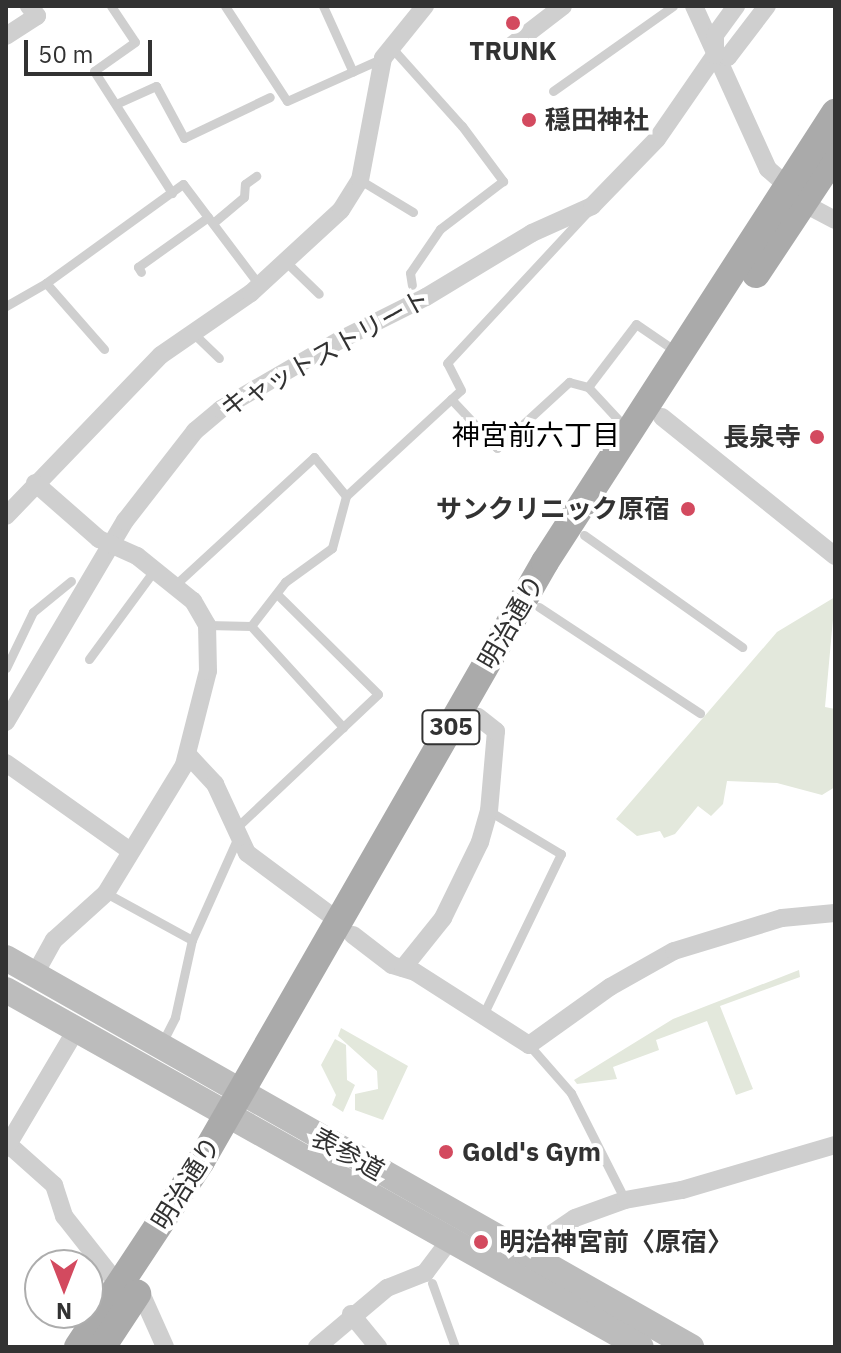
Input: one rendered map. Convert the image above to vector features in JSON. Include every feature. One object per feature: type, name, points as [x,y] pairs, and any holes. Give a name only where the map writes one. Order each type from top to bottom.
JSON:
[{"type":"main road","name":"明治通り","points":[[346,928],[478,717],[539,607],[662,417],[796,195],[835,113]]},
{"type":"main road","name":"明治通り","points":[[102,1347],[130,1289],[242,1108],[346,928],[545,562],[680,354],[796,195],[835,155]]},
{"type":"main road","name":"表参道","points":[[6,958],[160,1046],[242,1108],[450,1240],[641,1347]]},
{"type":"main road","name":"表参道","points":[[6,990],[76,1030],[242,1108],[525,1252],[691,1347]]},
{"type":"main road","name":"明治通り","points":[[78,1347],[130,1289]]},
{"type":"street","points":[[6,36],[37,16],[29,6]]},
{"type":"street","points":[[7,513],[161,355],[259,285],[341,210],[360,180],[386,52],[425,6]]},
{"type":"street","points":[[502,53],[563,6]]},
{"type":"street","points":[[694,6],[768,169],[796,195],[835,220]]},
{"type":"street","name":"キャットストリート","points":[[6,722],[112,543],[184,444],[221,409],[426,297],[517,241],[592,206],[639,163],[715,55],[715,35],[736,6]]},
{"type":"street","name":"キャットストリート","points":[[715,55],[728,57],[767,6]]},
{"type":"street","points":[[662,417],[835,556]]},
{"type":"street","points":[[35,483],[99,539],[112,543],[155,569],[175,585],[200,610],[207,625],[207,681],[188,735],[188,755],[106,893],[54,940],[35,974]]},
{"type":"street","points":[[403,968],[460,887],[489,811],[496,731],[478,717]]},
{"type":"street","points":[[188,755],[215,784],[237,832],[257,864],[403,968],[529,1045],[610,987],[674,951],[782,918],[835,913]]},
{"type":"street","points":[[6,763],[129,850]]},
{"type":"street","points":[[76,1030],[7,1145],[54,1185],[66,1208],[69,1233],[130,1289],[165,1347]]},
{"type":"street","points":[[525,1252],[575,1218],[625,1200],[682,1190],[835,1145]]},
{"type":"street","points":[[317,1347],[351,1314],[387,1288],[425,1273],[450,1240]]},
{"type":"street","points":[[351,1314],[378,1347]]},
{"type":"lane","points":[[111,6],[135,42],[94,71],[172,193]]},
{"type":"lane","points":[[225,6],[287,101],[353,72],[386,52],[462,126],[503,181],[440,229],[410,273],[412,285]]},
{"type":"lane","points":[[323,6],[353,72]]},
{"type":"lane","points":[[553,91],[673,6]]},
{"type":"lane","points":[[116,104],[156,86],[184,138],[270,97]]},
{"type":"lane","points":[[141,272],[138,267],[244,197],[245,184],[256,176]]},
{"type":"lane","points":[[360,180],[413,212]]},
{"type":"lane","points":[[6,306],[46,283],[183,184],[259,285]]},
{"type":"lane","points":[[251,626],[285,582],[332,548],[346,496],[461,390],[447,363],[592,206]]},
{"type":"lane","points":[[285,261],[319,294]]},
{"type":"lane","points":[[46,283],[104,349]]},
{"type":"lane","points":[[588,387],[636,324],[680,354]]},
{"type":"lane","points":[[193,332],[219,358]]},
{"type":"lane","points":[[451,399],[497,448],[569,382],[588,387],[630,432]]},
{"type":"lane","points":[[175,585],[314,457],[346,496]]},
{"type":"lane","points":[[584,535],[742,647]]},
{"type":"lane","points":[[89,659],[155,569]]},
{"type":"lane","points":[[6,668],[33,612],[71,581]]},
{"type":"lane","points":[[160,1046],[175,1017],[192,940],[237,832],[378,694],[277,594]]},
{"type":"lane","points":[[539,607],[700,713]]},
{"type":"lane","points":[[207,625],[251,626],[343,727]]},
{"type":"lane","points":[[481,1018],[561,854],[489,811]]},
{"type":"lane","points":[[106,893],[192,940]]},
{"type":"lane","points":[[529,1045],[577,1102],[625,1200]]},
{"type":"lane","points":[[432,1283],[455,1347]]},
{"type":"shaded area","points":[[835,597],[825,707],[835,709],[835,787],[822,795],[777,783],[727,781],[723,804],[711,816],[698,806],[675,834],[664,838],[660,831],[637,836],[616,819],[777,632]]},
{"type":"shaded area","points":[[799,970],[800,977],[720,1006],[753,1089],[736,1095],[707,1021],[656,1040],[659,1050],[613,1067],[617,1079],[577,1084],[574,1080],[673,1019]]},
{"type":"shaded area","points":[[341,1028],[408,1066],[383,1120],[355,1110],[355,1094],[378,1089],[377,1071],[338,1036]]},
{"type":"shaded area","points":[[335,1039],[346,1045],[347,1080],[355,1085],[343,1112],[332,1105],[336,1095],[321,1065]]},
{"type":"place","name":"TRUNK","points":[[513,23]]},
{"type":"place","name":"穏田神社","points":[[529,120]]},
{"type":"place","name":"長泉寺","points":[[817,437]]},
{"type":"place","name":"サンクリニック原宿","points":[[688,509]]},
{"type":"place","name":"Gold's Gym","points":[[446,1152]]},
{"type":"place","name":"明治神宮前〈原宿〉","points":[[481,1242]]},
{"type":"district","name":"神宮前六丁目","points":[[536,435]]}]
